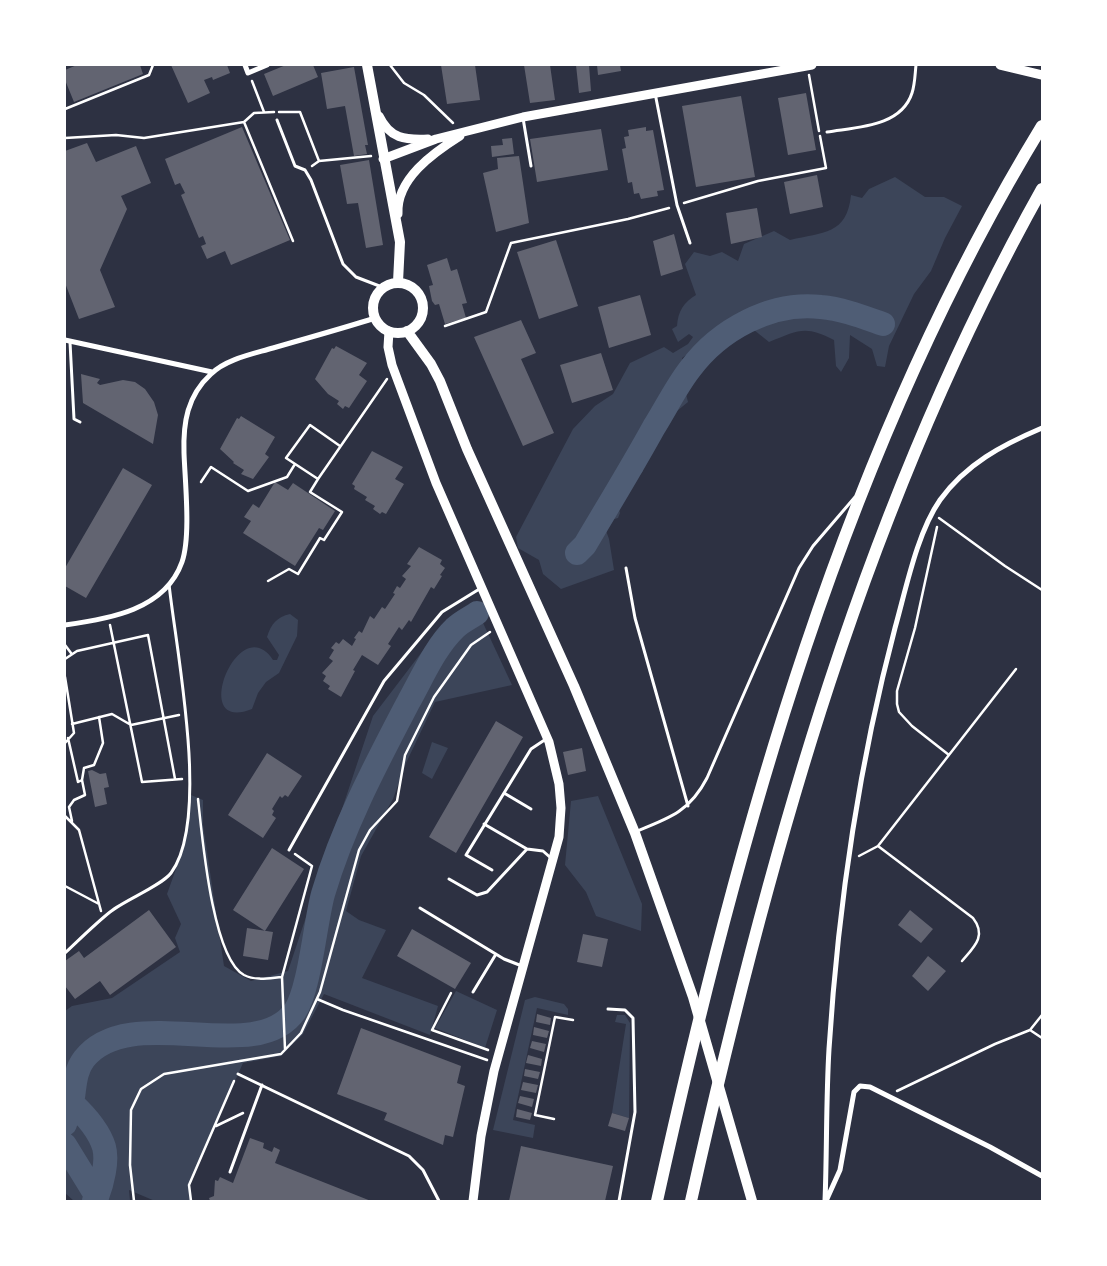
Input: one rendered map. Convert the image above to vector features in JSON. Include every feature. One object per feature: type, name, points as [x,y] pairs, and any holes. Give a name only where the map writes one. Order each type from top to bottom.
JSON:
[{"type":"highway","points":[[657,1201],[712,973],[757,807],[816,620],[867,483],[940,315],[996,206],[1042,126]]},
{"type":"highway","points":[[690,1201],[741,989],[774,867],[810,745],[848,628],[896,498],[940,392],[992,280],[1042,189]]},
{"type":"main road","points":[[367,65],[400,242],[398,282]]},
{"type":"main road","points":[[398,282],[412,287],[423,303],[422,316],[419,322],[407,331],[389,332],[380,326],[375,318],[374,297],[382,287],[398,282]]},
{"type":"main road","points":[[407,331],[431,364],[440,381],[478,474],[574,686],[634,833],[674,938],[713,1059],[752,1201]]},
{"type":"street","points":[[245,65],[248,73],[267,65]]},
{"type":"street","points":[[1000,65],[1042,74]]},
{"type":"street","points":[[383,159],[436,139],[523,117],[809,66]]},
{"type":"street","points":[[374,106],[384,128],[398,136],[409,140],[436,139]]},
{"type":"street","points":[[400,242],[397,204],[410,175],[446,145],[466,132]]},
{"type":"street","points":[[65,625],[139,608],[156,597],[169,584],[182,562],[186,537],[184,425],[194,394],[212,372],[240,358],[375,318]]},
{"type":"street","points":[[389,332],[388,347],[393,369],[436,483],[548,738],[556,764],[561,808],[559,837],[554,860],[496,1064],[481,1136],[472,1201]]},
{"type":"street","points":[[68,341],[212,372]]},
{"type":"street","points":[[825,1201],[829,1048],[849,861],[881,682],[908,585],[932,514],[952,486],[967,470],[987,455],[1042,428]]},
{"type":"street","points":[[825,1201],[840,1170],[854,1092],[860,1086],[870,1087],[990,1147],[1042,1176]]},
{"type":"lane","points":[[827,132],[885,121],[901,111],[912,93],[916,65]]},
{"type":"lane","points":[[655,93],[677,205],[690,243]]},
{"type":"lane","points":[[523,117],[531,166]]},
{"type":"lane","points":[[277,120],[295,166],[305,170],[311,180],[343,264],[356,277],[382,287]]},
{"type":"lane","points":[[68,341],[74,419],[80,422]]},
{"type":"lane","points":[[634,833],[666,819],[688,806],[697,796],[708,778],[799,568],[826,530],[867,483]]},
{"type":"lane","points":[[626,568],[635,618],[688,806]]},
{"type":"lane","points":[[65,953],[103,919],[170,874],[181,855],[191,795],[191,778],[169,584]]},
{"type":"lane","points":[[289,850],[384,681],[442,612],[482,587]]},
{"type":"lane","points":[[492,870],[466,855],[531,749],[548,738]]},
{"type":"lane","points":[[504,792],[531,809]]},
{"type":"lane","points":[[484,824],[527,849],[543,851],[554,860]]},
{"type":"lane","points":[[449,879],[477,895],[486,892],[527,849]]},
{"type":"lane","points":[[420,908],[496,954],[525,967]]},
{"type":"lane","points":[[473,992],[496,954]]},
{"type":"lane","points":[[608,1009],[625,1010],[633,1018],[634,1112],[619,1201]]},
{"type":"lane","points":[[238,1074],[409,1156],[423,1170],[439,1201]]},
{"type":"lane","points":[[230,1172],[262,1085]]},
{"type":"path","points":[[65,110],[149,75],[153,65]]},
{"type":"path","points":[[390,65],[404,83],[424,95],[454,123]]},
{"type":"path","points":[[445,326],[486,312],[511,243],[628,219],[758,181],[826,168],[809,66]]},
{"type":"path","points":[[248,73],[264,112]]},
{"type":"path","points":[[65,138],[116,135],[144,138],[244,122],[254,113],[300,112],[319,161]]},
{"type":"path","points":[[244,122],[293,241]]},
{"type":"path","points":[[305,170],[319,161],[371,156]]},
{"type":"path","points":[[268,581],[289,569],[298,574],[320,538],[324,540],[342,512],[310,492],[393,369]]},
{"type":"path","points":[[318,479],[286,458],[310,424],[340,446]]},
{"type":"path","points":[[201,482],[211,467],[248,491],[287,476],[295,464]]},
{"type":"path","points":[[932,514],[1042,590]]},
{"type":"path","points":[[938,518],[917,619],[898,691],[897,704],[899,712],[912,726],[950,755]]},
{"type":"path","points":[[109,616],[142,782],[191,778]]},
{"type":"path","points":[[134,1201],[130,1165],[131,1110],[141,1089],[164,1074],[281,1054],[301,1034],[317,999],[356,858],[370,830],[397,801],[405,755],[434,697],[471,645],[500,626]]},
{"type":"path","points":[[65,659],[71,653],[148,635],[175,780]]},
{"type":"path","points":[[65,644],[71,653]]},
{"type":"path","points":[[849,861],[878,846],[1016,669]]},
{"type":"path","points":[[65,677],[74,733],[65,743]]},
{"type":"path","points":[[72,724],[112,714],[131,725],[185,714]]},
{"type":"path","points":[[72,821],[69,807],[74,800],[84,795],[82,780],[84,768],[94,765],[103,743],[99,717]]},
{"type":"path","points":[[68,738],[78,782],[82,780]]},
{"type":"path","points":[[198,792],[208,886],[220,932],[234,966],[243,974],[257,979],[282,977]]},
{"type":"path","points":[[65,816],[79,830],[103,919]]},
{"type":"path","points":[[878,846],[978,924],[980,930],[978,940],[962,961]]},
{"type":"path","points":[[285,1050],[282,977],[312,866],[289,850]]},
{"type":"path","points":[[65,886],[99,904]]},
{"type":"path","points":[[65,890],[69,888]]},
{"type":"path","points":[[451,993],[432,1030],[483,1049],[500,1053]]},
{"type":"path","points":[[317,999],[496,1064]]},
{"type":"path","points":[[887,1096],[995,1044],[1030,1030],[1042,1015]]},
{"type":"path","points":[[554,1119],[534,1115],[555,1017],[573,1020]]},
{"type":"path","points":[[1030,1030],[1042,1038]]},
{"type":"path","points":[[191,1201],[188,1185],[242,1062]]},
{"type":"path","points":[[215,1126],[253,1108]]},
{"type":"shaded area","points":[[895,177],[925,197],[944,197],[962,206],[945,238],[931,271],[914,294],[889,346],[885,367],[877,366],[872,349],[850,335],[849,358],[841,372],[836,366],[834,340],[816,332],[795,332],[769,342],[744,322],[715,334],[682,358],[688,376],[678,389],[686,394],[688,402],[677,411],[668,410],[660,430],[654,432],[637,462],[643,471],[618,505],[620,513],[618,518],[603,522],[609,539],[614,570],[561,589],[543,574],[539,560],[518,548],[516,537],[573,429],[595,406],[613,394],[630,363],[664,347],[673,353],[688,344],[693,337],[689,334],[678,342],[672,329],[677,326],[682,308],[696,295],[685,264],[694,252],[710,256],[722,252],[738,261],[744,244],[774,231],[790,240],[823,233],[839,225],[849,208],[851,195],[862,198],[869,189]]},
{"type":"shaded area","points":[[472,605],[477,610],[512,685],[435,702],[406,763],[393,799],[361,856],[346,911],[359,920],[386,930],[362,978],[438,1006],[430,1035],[324,994],[303,1034],[281,1056],[243,1063],[189,1185],[191,1201],[155,1201],[129,1190],[130,1201],[74,1201],[65,1193],[65,1011],[72,1006],[112,998],[180,952],[175,938],[181,924],[167,894],[181,855],[191,795],[203,800],[203,825],[224,966],[251,981],[288,971],[373,716],[447,619]]},
{"type":"shaded area","points":[[290,614],[298,620],[297,636],[279,673],[266,682],[258,693],[252,709],[233,712],[223,705],[222,691],[226,675],[235,660],[246,649],[260,648],[273,660],[277,660],[279,655],[267,637],[270,628],[275,622],[281,617]]},
{"type":"shaded area","points":[[432,742],[448,748],[432,779],[422,773]]},
{"type":"shaded area","points":[[598,796],[642,904],[641,931],[596,916],[586,892],[565,865],[571,801]]},
{"type":"shaded area","points":[[456,991],[497,1010],[485,1048],[435,1028]]},
{"type":"shaded area","points":[[535,997],[564,1004],[568,1009],[568,1015],[537,1008],[513,1120],[535,1125],[533,1138],[493,1130],[525,1000]]},
{"type":"shaded area","points":[[617,1015],[625,1015],[630,1023],[629,1118],[612,1113],[626,1024],[615,1022]]},
{"type":"building","points":[[77,65],[140,65],[143,74],[74,102],[65,80],[65,70]]},
{"type":"building","points":[[171,65],[227,65],[230,73],[213,80],[212,77],[204,80],[210,93],[188,103]]},
{"type":"building","points":[[286,65],[313,65],[318,77],[273,96],[264,74]]},
{"type":"building","points":[[441,65],[475,65],[480,100],[447,104]]},
{"type":"building","points":[[524,65],[550,65],[555,100],[530,103]]},
{"type":"building","points":[[576,65],[589,65],[591,91],[579,93]]},
{"type":"building","points":[[597,65],[620,65],[621,71],[598,75]]},
{"type":"building","points":[[354,67],[368,145],[365,145],[367,154],[354,156],[345,106],[327,109],[321,73]]},
{"type":"building","points":[[806,93],[816,150],[788,155],[778,98]]},
{"type":"building","points":[[741,96],[755,177],[696,187],[682,106]]},
{"type":"building","points":[[242,127],[290,240],[231,265],[225,251],[207,259],[201,246],[206,244],[203,236],[199,238],[181,195],[185,193],[180,183],[175,185],[165,159]]},
{"type":"building","points":[[646,127],[646,131],[653,130],[664,190],[657,191],[658,196],[641,199],[639,193],[634,194],[632,182],[628,183],[622,149],[626,148],[624,137],[629,136],[628,130]]},
{"type":"building","points":[[601,129],[608,170],[537,182],[530,139]]},
{"type":"building","points":[[512,138],[514,154],[492,157],[491,146],[503,145],[502,139]]},
{"type":"building","points":[[87,143],[96,162],[136,146],[151,183],[121,196],[127,209],[100,270],[115,307],[79,319],[65,283],[65,151]]},
{"type":"building","points":[[519,156],[529,223],[496,232],[483,173],[498,169],[497,158]]},
{"type":"building","points":[[369,160],[383,245],[366,248],[358,203],[347,204],[340,165]]},
{"type":"building","points":[[817,175],[823,207],[790,214],[784,182]]},
{"type":"building","points":[[757,208],[762,237],[731,244],[726,213]]},
{"type":"building","points":[[674,234],[683,269],[661,276],[653,241]]},
{"type":"building","points":[[556,240],[578,306],[539,319],[517,252]]},
{"type":"building","points":[[447,258],[451,271],[457,269],[467,303],[462,304],[466,318],[445,324],[439,304],[435,305],[432,301],[429,286],[433,285],[427,265]]},
{"type":"building","points":[[640,295],[651,335],[609,348],[598,307]]},
{"type":"building","points":[[521,320],[536,353],[521,359],[554,433],[523,446],[474,337]]},
{"type":"building","points":[[336,346],[367,363],[359,375],[367,381],[349,408],[345,406],[343,409],[337,404],[339,401],[328,394],[315,379],[332,348],[334,349]]},
{"type":"building","points":[[601,353],[613,390],[572,403],[560,365]]},
{"type":"building","points":[[81,374],[100,379],[97,383],[100,385],[123,380],[135,382],[145,389],[154,402],[158,415],[153,444],[83,403]]},
{"type":"building","points":[[241,416],[275,437],[265,454],[269,457],[253,479],[241,474],[244,470],[233,463],[220,449],[237,418],[239,419]]},
{"type":"building","points":[[372,451],[403,467],[395,479],[404,484],[386,514],[382,512],[380,514],[373,509],[375,506],[365,500],[367,497],[354,489],[355,486],[352,484]]},
{"type":"building","points":[[123,468],[152,485],[86,598],[65,586],[65,568]]},
{"type":"building","points":[[275,482],[288,490],[293,483],[335,511],[323,530],[319,528],[295,566],[243,533],[251,521],[244,517],[253,504],[259,508]]},
{"type":"building","points":[[419,547],[442,560],[440,564],[445,568],[440,575],[442,576],[434,589],[431,587],[411,622],[409,620],[402,630],[399,627],[388,644],[391,646],[378,665],[362,655],[341,697],[328,689],[330,686],[323,681],[326,676],[322,673],[333,661],[329,658],[334,650],[331,648],[336,642],[339,644],[343,639],[352,646],[356,639],[354,638],[359,631],[362,633],[370,616],[374,619],[382,607],[385,609],[395,594],[393,593],[397,586],[400,588],[406,579],[402,576],[411,566],[407,564]]},
{"type":"building","points":[[496,721],[523,737],[456,853],[429,837]]},
{"type":"building","points":[[582,748],[586,771],[568,775],[563,752]]},
{"type":"building","points":[[267,753],[302,776],[288,797],[285,795],[282,798],[280,796],[272,809],[274,811],[272,815],[276,818],[263,838],[228,815]]},
{"type":"building","points":[[92,770],[100,774],[106,773],[109,787],[104,788],[107,804],[95,807],[88,771]]},
{"type":"building","points":[[272,848],[304,869],[265,931],[233,910]]},
{"type":"building","points":[[149,910],[176,947],[110,995],[100,981],[75,999],[65,986],[65,961],[79,951],[84,958]]},
{"type":"building","points":[[910,910],[933,929],[921,943],[898,925]]},
{"type":"building","points":[[247,928],[273,932],[268,960],[243,956]]},
{"type":"building","points":[[412,929],[471,963],[455,989],[397,956]]},
{"type":"building","points":[[583,934],[608,939],[602,967],[577,962]]},
{"type":"building","points":[[928,956],[946,971],[928,991],[912,976]]},
{"type":"building","points":[[537,1014],[551,1018],[550,1025],[536,1022]]},
{"type":"building","points":[[534,1027],[549,1031],[547,1038],[533,1035]]},
{"type":"building","points":[[361,1028],[461,1066],[457,1083],[465,1086],[453,1137],[445,1135],[443,1145],[384,1120],[387,1113],[337,1094]]},
{"type":"building","points":[[532,1041],[546,1044],[544,1052],[530,1048]]},
{"type":"building","points":[[528,1055],[542,1059],[541,1066],[526,1063]]},
{"type":"building","points":[[525,1069],[540,1072],[538,1079],[524,1076]]},
{"type":"building","points":[[523,1082],[538,1085],[536,1093],[521,1090]]},
{"type":"building","points":[[520,1096],[534,1099],[532,1107],[518,1103]]},
{"type":"building","points":[[517,1109],[532,1113],[530,1120],[516,1117]]},
{"type":"building","points":[[612,1113],[629,1118],[625,1131],[608,1126]]},
{"type":"building","points":[[250,1138],[264,1143],[263,1148],[272,1152],[274,1147],[280,1150],[275,1163],[371,1201],[210,1201],[209,1198],[214,1196],[215,1180],[218,1181],[220,1177],[233,1183]]},
{"type":"building","points":[[521,1146],[613,1166],[605,1201],[509,1201]]},
{"type":"waterway","points":[[577,553],[585,545],[680,383],[702,355],[716,342],[748,321],[765,314],[802,306],[837,310],[883,324]]},
{"type":"waterway","points":[[65,1124],[81,1064],[84,1059],[105,1042],[131,1035],[160,1033],[223,1036],[252,1034],[276,1027],[295,1011],[305,987],[323,894],[350,820],[435,653],[455,628],[477,613]]},
{"type":"waterway","points":[[72,1103],[91,1123],[104,1147],[105,1166],[97,1197]]},
{"type":"waterway","points":[[65,1145],[97,1197],[94,1201]]}]
